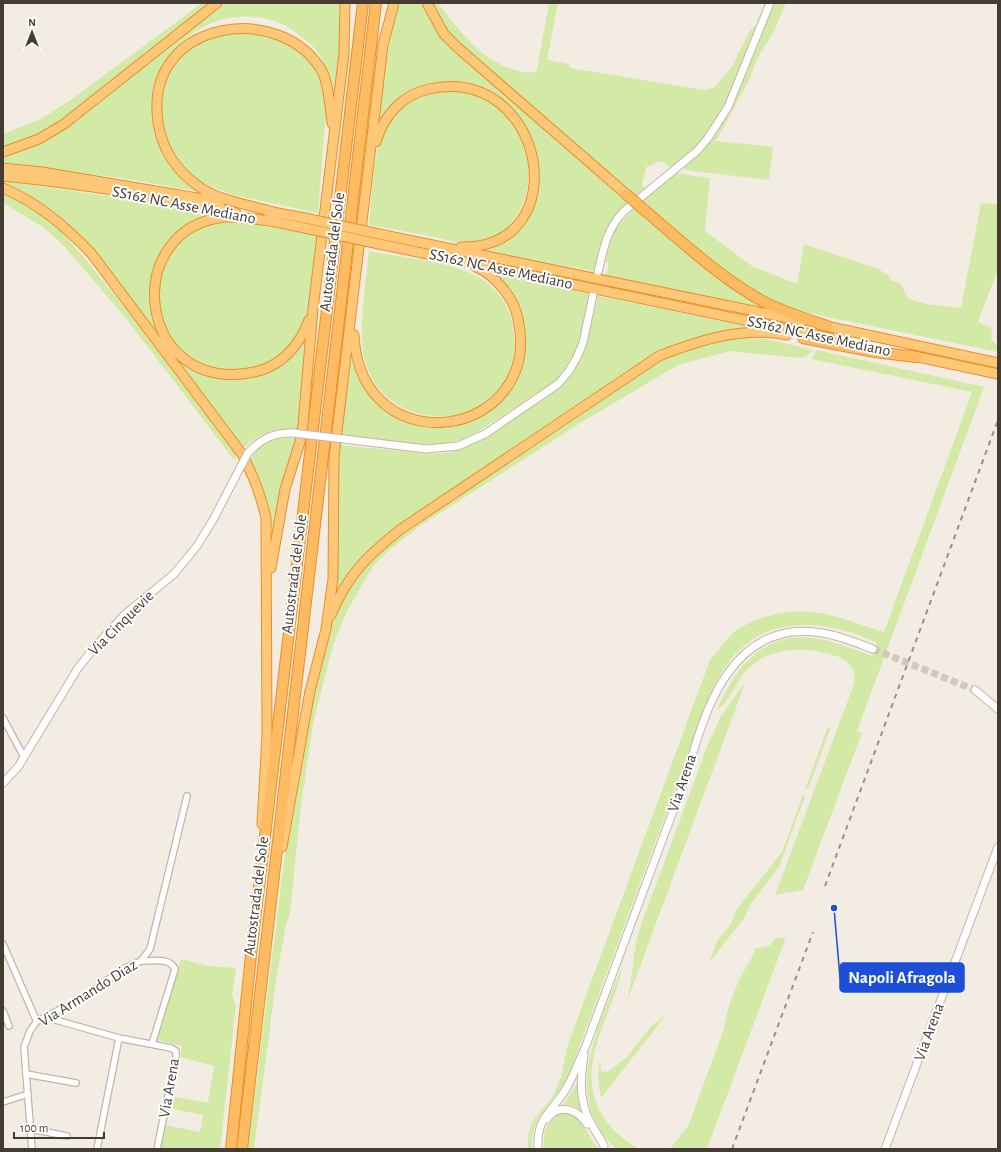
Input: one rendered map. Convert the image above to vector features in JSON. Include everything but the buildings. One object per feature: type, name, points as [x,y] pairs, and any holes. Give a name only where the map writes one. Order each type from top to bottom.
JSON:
[{"type":"highway","points":[[3,152],[39,139],[64,124],[217,3]]},
{"type":"highway","points":[[267,600],[276,531],[285,488],[300,442],[303,424],[313,309],[344,52],[345,3]]},
{"type":"highway","name":"Autostrada del Sole","points":[[230,1149],[362,3]]},
{"type":"highway","name":"Autostrada del Sole","points":[[242,1149],[376,3]]},
{"type":"highway","points":[[326,629],[333,579],[334,457],[383,45],[394,3]]},
{"type":"highway","points":[[427,3],[444,34],[457,47],[715,270],[737,286],[766,303],[805,320],[826,326]]},
{"type":"highway","points":[[212,23],[194,34],[179,47],[170,61],[158,92],[157,115],[160,135],[167,153],[176,167],[202,189],[216,196],[272,217]]},
{"type":"highway","points":[[278,26],[289,31],[304,42],[315,57],[323,73],[330,109],[333,146]]},
{"type":"highway","points":[[368,168],[380,130],[390,114],[401,101],[417,92],[438,87],[456,87],[475,91],[505,106],[524,132],[534,163],[535,184],[524,216],[514,229],[497,241],[474,247],[438,246]]},
{"type":"highway","name":"SS162 NC Asse Mediano","points":[[3,168],[42,172],[144,188],[272,217],[305,228],[804,336]]},
{"type":"highway","name":"SS162 NC Asse Mediano","points":[[3,176],[41,180],[272,217],[305,218],[805,320]]},
{"type":"highway","points":[[3,188],[42,209],[69,230],[91,253],[242,454],[260,493],[266,518],[267,735],[258,896]]},
{"type":"highway","points":[[272,217],[226,217],[204,222],[185,233],[169,248],[159,267],[154,289],[155,311],[162,332],[174,350],[192,364],[212,373],[234,376],[266,368],[285,357],[300,339],[313,309]]},
{"type":"highway","points":[[352,312],[354,345],[358,365],[365,381],[373,393],[384,404],[402,415],[416,420],[439,424],[459,421],[481,412],[497,399],[510,383],[517,368],[521,348],[521,332],[517,314],[510,299],[495,279],[483,270],[464,262]]},
{"type":"highway","name":"SS162 NC Asse Mediano","points":[[826,326],[998,363]]},
{"type":"highway","points":[[264,955],[292,782],[310,691],[326,629],[339,595],[354,571],[374,551],[401,529],[659,356],[706,339],[729,334],[772,333],[804,336],[875,352],[916,356],[998,374]]},
{"type":"street","points":[[598,272],[606,236],[613,223],[623,212],[697,151],[718,124],[728,107],[770,3]]},
{"type":"street","name":"Via Cinquevie","points":[[3,783],[24,757],[78,668],[94,648],[124,615],[174,574],[198,546],[248,453],[261,441],[268,436],[283,433],[426,449],[458,446],[485,434],[558,384],[577,357],[582,343],[593,295]]},
{"type":"street","name":"Via Arena","points":[[538,1149],[539,1130],[542,1120],[567,1088],[585,1048],[710,706],[716,691],[733,664],[746,652],[763,641],[792,632],[829,634],[873,649]]},
{"type":"street","points":[[975,690],[998,709]]},
{"type":"street","points":[[3,718],[24,757]]},
{"type":"street","name":"Via Armando Diaz","points":[[32,1149],[24,1047],[30,1031],[37,1022],[81,999],[121,970],[141,961],[150,949],[187,796]]},
{"type":"street","name":"Via Arena","points":[[885,1149],[998,847]]},
{"type":"street","points":[[3,944],[37,1022]]},
{"type":"street","name":"Via Arena","points":[[141,961],[167,961],[173,965],[175,970],[152,1044]]},
{"type":"street","points":[[3,1011],[9,1026]]},
{"type":"street","name":"Via Arena","points":[[45,1017],[119,1038],[176,1050],[157,1149]]},
{"type":"street","points":[[97,1149],[119,1038]]},
{"type":"street","name":"Via Arena","points":[[585,1048],[581,1094],[587,1116],[606,1147]]},
{"type":"street","points":[[26,1074],[76,1083]]},
{"type":"street","points":[[3,1102],[28,1094]]},
{"type":"street","name":"Via Arena","points":[[539,1130],[554,1112],[571,1110],[583,1117],[596,1138],[606,1147]]},
{"type":"street","points":[[31,1129],[67,1136]]},
{"type":"green space","points":[[202,3],[213,3],[89,101],[42,133],[3,149],[3,134],[39,120],[72,99]]},
{"type":"green space","points":[[225,3],[342,3],[342,34],[335,98],[333,97],[322,59],[316,50],[303,38],[289,28],[271,20],[257,17],[237,17],[212,23],[191,35],[174,52],[162,72],[155,95],[154,119],[159,143],[174,170],[201,192],[133,180],[3,162],[3,156],[28,149],[53,136]]},
{"type":"green space","points":[[398,3],[424,3],[430,17],[535,119],[628,202],[615,218],[602,242],[594,271],[481,250],[499,243],[513,235],[524,222],[536,191],[537,160],[531,140],[516,115],[503,103],[469,86],[449,84],[430,86],[382,119],[379,119],[386,61]]},
{"type":"green space","points":[[431,3],[438,3],[463,34],[481,52],[492,60],[503,66],[529,73],[537,70],[549,3],[558,3],[547,60],[569,64],[570,68],[704,90],[714,88],[731,68],[750,30],[756,25],[765,3],[768,3],[724,107],[704,139],[671,168],[661,162],[646,167],[642,185],[645,188],[634,197],[454,40],[445,30]]},
{"type":"green space","points":[[775,3],[786,3],[774,31],[757,59],[748,82],[716,141],[773,147],[769,180],[685,170],[684,166],[711,141],[731,108]]},
{"type":"green space","points":[[249,28],[298,48],[315,69],[322,85],[326,112],[318,213],[233,195],[202,183],[188,173],[171,152],[161,127],[162,91],[172,66],[197,41]]},
{"type":"green space","points":[[437,91],[470,93],[489,101],[505,114],[517,130],[525,148],[529,167],[528,187],[522,205],[512,223],[497,237],[484,241],[464,244],[416,233],[369,225],[376,156],[387,124],[397,111],[413,98]]},
{"type":"green space","points":[[676,173],[710,178],[705,231],[752,266],[797,284],[804,244],[878,269],[888,275],[891,280],[901,284],[908,299],[926,304],[961,308],[981,203],[998,204],[998,269],[978,322],[992,328],[991,339],[998,346],[998,352],[808,313],[791,308],[761,295],[734,279],[708,259],[667,225],[642,201]]},
{"type":"green space","points":[[3,181],[137,200],[214,214],[186,227],[162,252],[152,277],[151,303],[157,328],[171,350],[190,367],[215,378],[244,379],[254,377],[270,367],[291,348],[306,338],[297,431],[280,431],[261,435],[241,450],[71,230],[3,185]]},
{"type":"green space","points":[[3,193],[42,214],[61,230],[142,328],[237,455],[234,460],[125,317],[64,246],[43,227],[3,203]]},
{"type":"green space","points":[[634,208],[773,311],[606,275],[609,263],[604,262],[614,231]]},
{"type":"green space","points":[[232,220],[318,236],[309,306],[305,321],[292,343],[280,356],[258,368],[224,372],[192,361],[173,344],[158,314],[158,280],[173,249],[192,232],[215,222]]},
{"type":"green space","points":[[369,251],[442,264],[469,272],[487,283],[499,295],[511,318],[514,335],[514,351],[505,380],[489,400],[467,412],[442,416],[417,413],[394,402],[375,383],[364,357],[362,345],[363,304]]},
{"type":"green space","points":[[501,275],[590,294],[579,343],[566,368],[554,382],[468,438],[445,444],[425,445],[384,442],[340,435],[351,359],[361,383],[376,401],[390,412],[416,424],[442,426],[467,421],[489,409],[507,391],[520,369],[525,343],[522,315],[512,296],[498,280]]},
{"type":"green space","points":[[598,296],[750,327],[748,329],[664,351],[625,372],[391,531],[374,546],[359,563],[333,600],[340,445],[434,454],[454,451],[479,441],[558,387],[577,366],[587,343]]},
{"type":"green space","points":[[744,338],[767,339],[813,350],[807,356],[800,358],[730,351],[678,365],[582,422],[420,526],[389,550],[373,566],[348,609],[333,645],[313,724],[301,806],[290,913],[286,925],[277,974],[254,1149],[248,1149],[293,790],[326,629],[345,592],[368,562],[382,547],[653,363],[697,346],[719,341]]},
{"type":"green space","points":[[817,350],[984,387],[857,731],[862,733],[803,890],[775,895],[854,684],[853,671],[849,664],[843,659],[826,653],[799,650],[772,654],[749,668],[740,679],[724,705],[717,710],[724,695],[742,667],[753,656],[780,640],[796,637],[821,639],[872,656],[877,643],[862,636],[828,627],[794,625],[761,635],[746,644],[731,659],[712,690],[568,1077],[538,1119],[532,1138],[532,1149],[528,1149],[528,1138],[533,1122],[551,1098],[562,1074],[567,1047],[710,660],[729,637],[739,629],[756,620],[782,613],[797,611],[825,614],[839,617],[884,632],[972,392],[811,359]]},
{"type":"green space","points":[[286,437],[296,438],[280,495],[273,528],[271,528],[264,493],[250,459],[258,450],[270,441]]},
{"type":"green space","points":[[743,685],[744,686],[625,1007],[641,925],[708,744],[721,716]]},
{"type":"green space","points":[[831,727],[809,787],[805,790],[827,729]]},
{"type":"green space","points":[[806,794],[779,867],[750,905],[745,917],[708,964],[718,940],[731,924],[736,910],[782,852],[802,797]]},
{"type":"green space","points":[[786,937],[707,1149],[670,1149],[688,1126],[724,1029],[726,1016],[734,992],[756,948],[771,944],[774,939]]},
{"type":"green space","points":[[181,959],[208,966],[236,968],[232,995],[236,1006],[220,1149],[160,1149],[165,1125],[200,1132],[203,1115],[168,1108],[171,1096],[208,1103],[214,1066],[180,1057],[182,1046],[157,1040]]},
{"type":"green space","points":[[623,964],[619,982],[598,1038],[592,1076],[594,1094],[601,1113],[618,1134],[640,1149],[627,1150],[616,1148],[606,1139],[601,1131],[590,1105],[587,1085],[593,1044]]},
{"type":"green space","points":[[666,1015],[601,1098],[598,1075],[600,1058],[601,1071],[609,1071],[627,1057],[652,1025]]},
{"type":"green space","points":[[577,1084],[581,1110],[573,1106],[563,1105]]},
{"type":"green space","points":[[567,1112],[577,1119],[599,1149],[544,1149],[545,1131],[551,1120],[560,1113]]},
{"type":"tunnel","points":[[873,649],[975,690]]},
{"type":"railway","points":[[825,886],[998,420]]},
{"type":"railway","points":[[732,1149],[813,932]]},
{"type":"place","name":"Napoli Afragola","points":[[834,908]]}]
